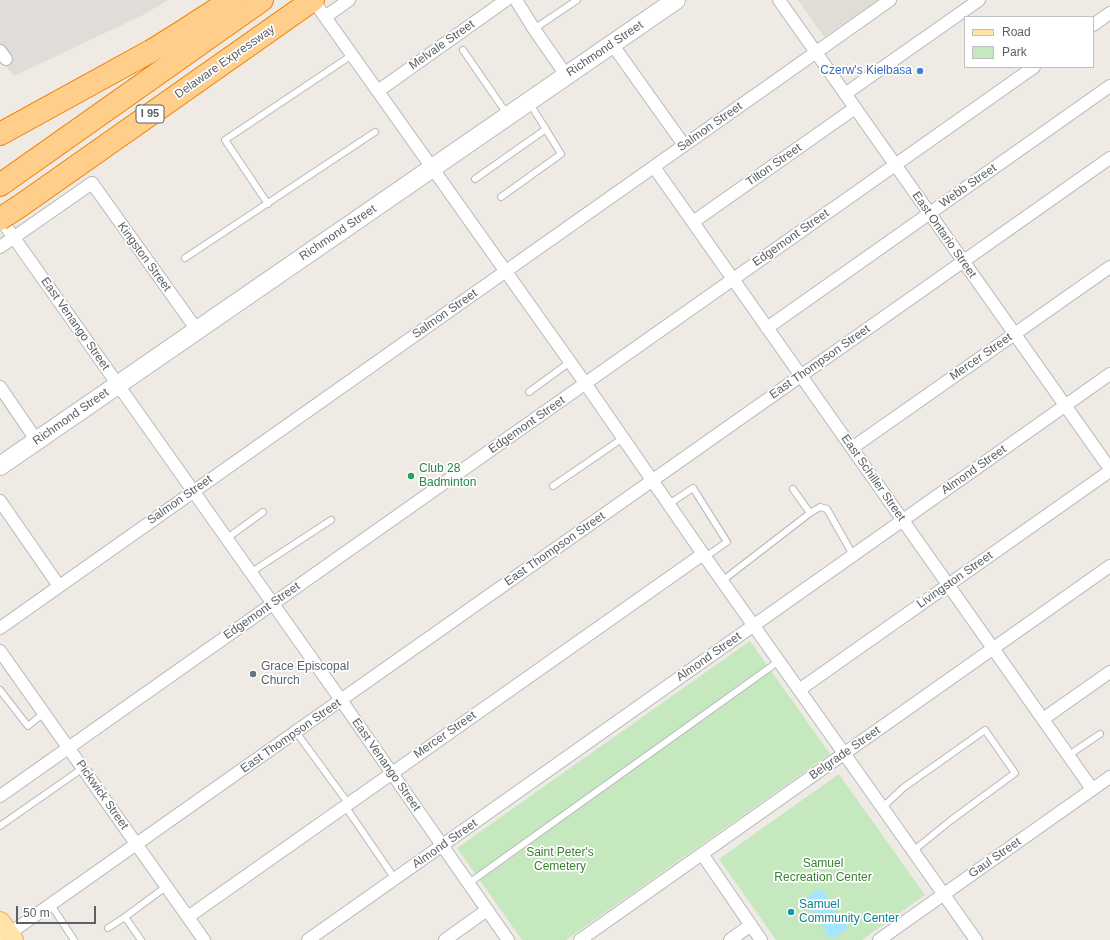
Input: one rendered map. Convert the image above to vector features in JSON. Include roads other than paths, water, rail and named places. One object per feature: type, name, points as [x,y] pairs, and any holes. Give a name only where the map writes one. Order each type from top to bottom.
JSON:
[{"type":"highway","points":[[0,134],[151,50],[231,0]]},
{"type":"highway","name":"I 95","points":[[2,184],[262,0]]},
{"type":"highway","name":"Delaware Expressway","points":[[0,218],[20,206],[280,23],[317,6]]},
{"type":"main road","name":"Richmond Street","points":[[0,466],[676,0]]},
{"type":"street","points":[[349,0],[317,6],[585,383],[704,556],[976,940]]},
{"type":"street","name":"Melvale Street","points":[[378,91],[506,0]]},
{"type":"street","points":[[516,0],[566,75]]},
{"type":"street","name":"East Ontario Street","points":[[779,0],[1110,470]]},
{"type":"street","name":"Salmon Street","points":[[0,628],[192,491],[890,0]]},
{"type":"street","points":[[845,94],[979,0]]},
{"type":"street","points":[[1094,24],[1110,13]]},
{"type":"street","points":[[612,44],[684,145]]},
{"type":"street","name":"Edgemont Street","points":[[0,796],[1033,68]]},
{"type":"street","name":"Webb Street","points":[[767,328],[1110,86]]},
{"type":"street","name":"Tilton Street","points":[[693,222],[855,108]]},
{"type":"street","name":"East Thompson Street","points":[[6,934],[51,905],[137,845],[1110,158]]},
{"type":"street","name":"East Schiller Street","points":[[654,167],[1092,789]]},
{"type":"street","name":"Kingston Street","points":[[14,237],[92,183],[196,330]]},
{"type":"street","name":"East Venango Street","points":[[0,218],[341,700],[508,940]]},
{"type":"street","points":[[0,247],[14,237]]},
{"type":"street","name":"Mercer Street","points":[[852,448],[1110,267]]},
{"type":"street","name":"Almond Street","points":[[308,940],[1110,374]]},
{"type":"street","points":[[0,388],[36,441]]},
{"type":"street","name":"Livingston Street","points":[[799,690],[1110,470]]},
{"type":"street","points":[[0,501],[59,586]]},
{"type":"street","name":"Mercer Street","points":[[188,917],[391,773],[704,556]]},
{"type":"street","name":"Belgrade Street","points":[[580,940],[844,753],[1109,570]]},
{"type":"street","name":"Pickwick Street","points":[[0,651],[204,940]]},
{"type":"street","points":[[1043,719],[1110,672]]},
{"type":"street","name":"Gaul Street","points":[[886,938],[944,894],[1110,777]]},
{"type":"street","points":[[702,854],[762,940]]},
{"type":"street","points":[[445,940],[488,910]]},
{"type":"street","points":[[730,940],[751,925]]},
{"type":"lane","points":[[534,29],[576,0]]},
{"type":"lane","points":[[463,50],[508,116]]},
{"type":"lane","points":[[268,204],[225,140],[352,55]]},
{"type":"lane","points":[[500,197],[561,154],[529,101]]},
{"type":"lane","points":[[475,179],[546,129]]},
{"type":"lane","points":[[185,258],[375,132]]},
{"type":"lane","points":[[529,392],[570,362]]},
{"type":"lane","points":[[553,486],[623,438]]},
{"type":"lane","points":[[669,504],[693,488],[727,542],[704,556]]},
{"type":"lane","points":[[793,489],[810,513]]},
{"type":"lane","points":[[722,581],[810,513],[820,507],[827,509],[853,555]]},
{"type":"lane","points":[[226,539],[263,512]]},
{"type":"lane","points":[[250,573],[331,520]]},
{"type":"lane","points":[[469,884],[779,661]]},
{"type":"lane","points":[[0,690],[28,726],[44,713]]},
{"type":"lane","points":[[882,807],[903,788],[985,730],[1016,773],[950,821],[913,851]]},
{"type":"lane","points":[[296,732],[347,805],[395,879]]},
{"type":"lane","points":[[1068,755],[1100,734]]},
{"type":"lane","points":[[0,826],[83,768]]},
{"type":"lane","points":[[108,928],[167,886]]},
{"type":"lane","points":[[51,905],[74,940]]},
{"type":"lane","points":[[125,917],[141,940]]},
{"type":"water","points":[[821,888],[848,928],[831,939],[804,899]]},
{"type":"place","name":"Czerw's Kielbasa","points":[[920,71]]},
{"type":"place","name":"Club 28 Badminton","points":[[411,476]]},
{"type":"place","name":"Grace Episcopal Church","points":[[253,674]]},
{"type":"place","name":"Samuel Community Center","points":[[791,912]]},
{"type":"park label","name":"Saint Peter's Cemetery","points":[[560,860]]},
{"type":"park label","name":"Samuel Recreation Center","points":[[823,871]]}]
